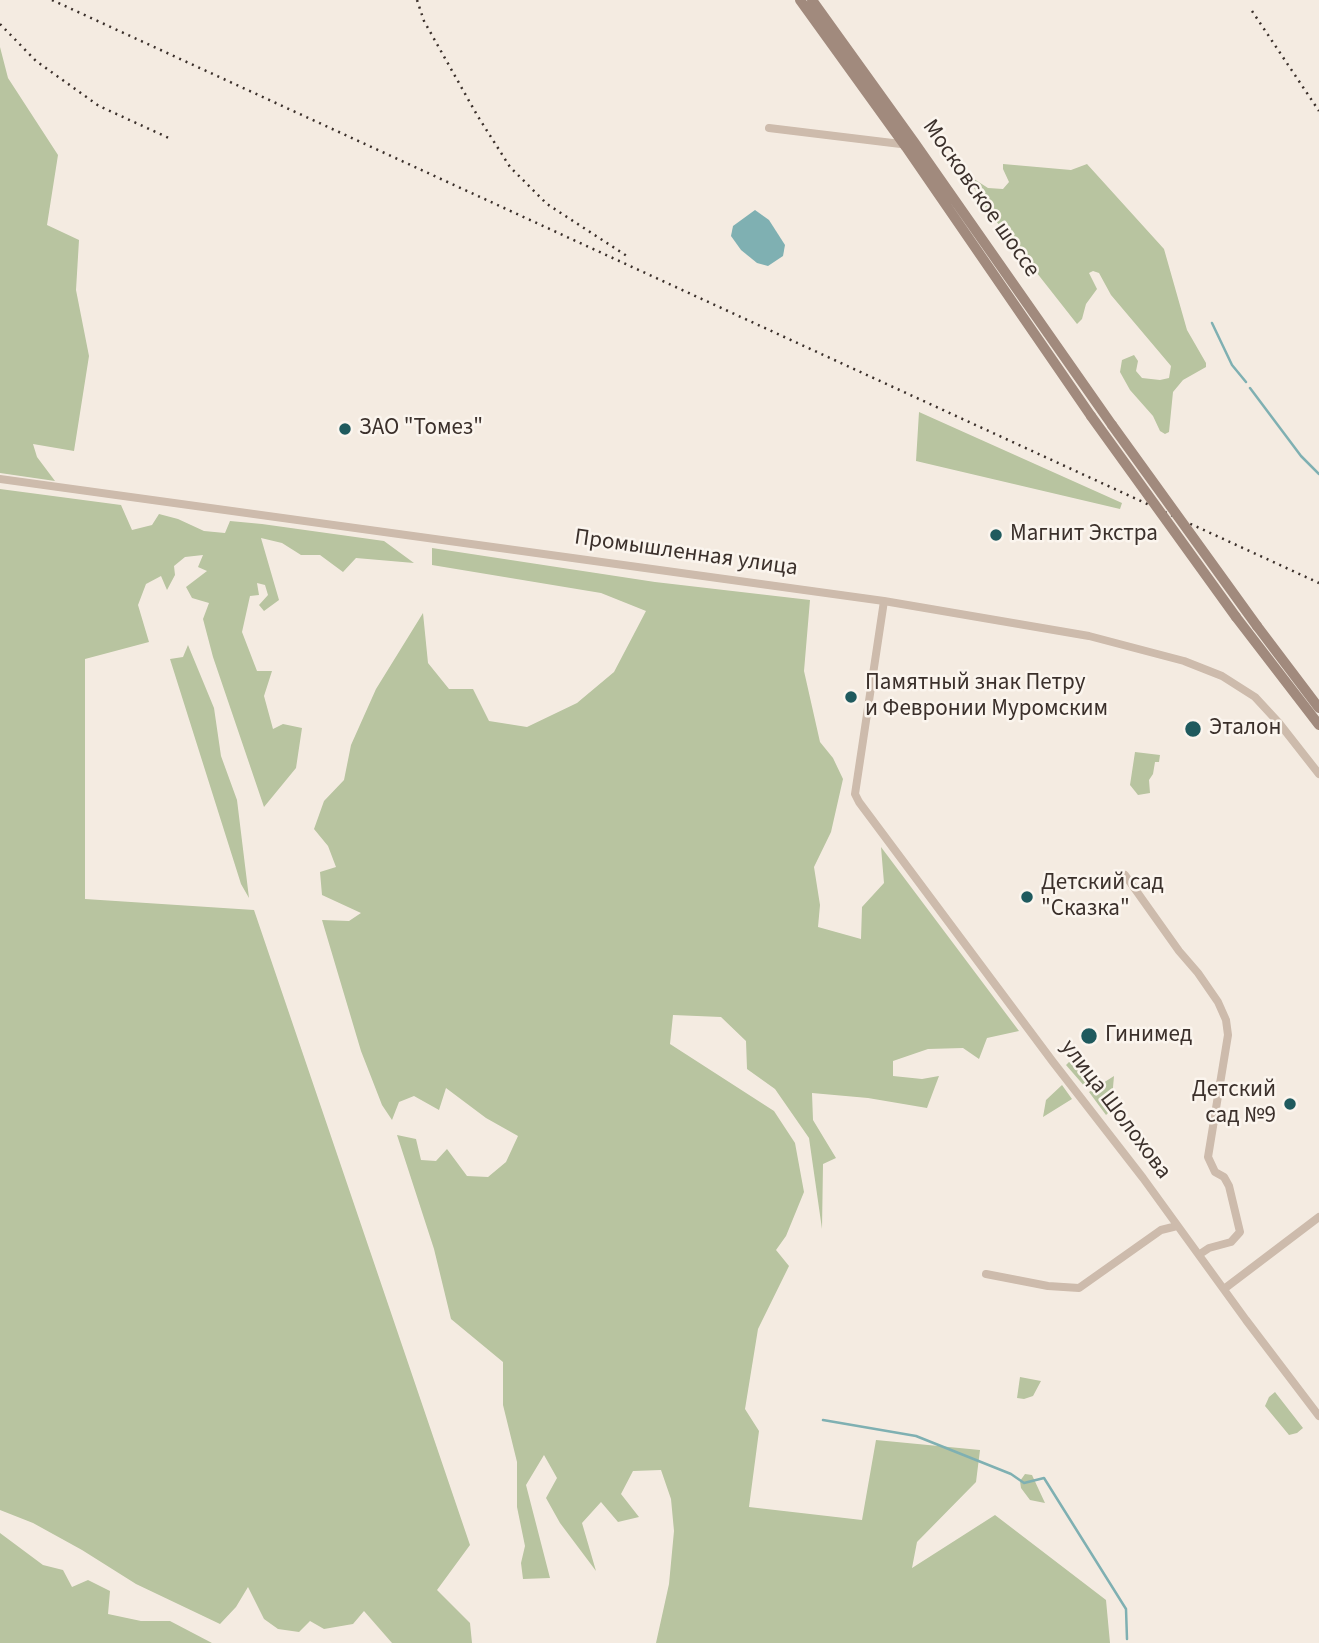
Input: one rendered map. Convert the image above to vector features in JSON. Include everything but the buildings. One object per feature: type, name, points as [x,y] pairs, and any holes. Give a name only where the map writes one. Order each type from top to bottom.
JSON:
[{"type":"main road","name":"Московское шоссе","points":[[800,0],[910,144],[1319,708]]},
{"type":"main road","name":"Московское шоссе","points":[[811,0],[1091,416],[1236,617],[1319,725]]},
{"type":"street","points":[[769,128],[910,144]]},
{"type":"street","name":"Промышленная улица","points":[[0,479],[884,601],[1089,636],[1184,661],[1222,676],[1255,697],[1319,774]]},
{"type":"street","name":"улица Шолохова","points":[[884,601],[855,794],[859,802],[1319,1416]]},
{"type":"street","points":[[1125,876],[1198,973],[1218,1002],[1226,1020],[1228,1035],[1208,1157],[1215,1172],[1224,1177],[1229,1186],[1240,1232],[1231,1242],[1209,1248],[1200,1254]]},
{"type":"street","points":[[1224,1289],[1319,1217]]},
{"type":"street","points":[[985,1274],[1048,1286],[1079,1288],[1161,1230],[1177,1226]]},
{"type":"green space","points":[[0,47],[8,78],[58,155],[47,225],[79,240],[76,290],[89,356],[74,451],[33,444],[37,457],[55,481],[0,473]]},
{"type":"green space","points":[[1003,164],[1071,170],[1087,164],[1164,249],[1187,330],[1206,363],[1206,367],[1183,380],[1173,392],[1169,432],[1165,434],[1160,431],[1153,416],[1130,390],[1120,372],[1122,360],[1134,355],[1138,361],[1136,371],[1142,378],[1169,378],[1171,366],[1111,295],[1099,273],[1089,273],[1097,289],[1086,304],[1082,319],[1077,324],[985,207],[970,181],[974,179],[988,188],[1003,189],[1009,182]]},
{"type":"green space","points":[[919,412],[1122,503],[1120,509],[916,461]]},
{"type":"green space","points":[[0,489],[121,505],[132,530],[152,525],[159,514],[204,531],[225,533],[230,521],[262,524],[384,541],[414,563],[356,558],[343,572],[320,555],[301,555],[282,543],[261,538],[279,600],[264,611],[259,605],[268,595],[265,585],[257,583],[259,595],[250,596],[242,632],[257,671],[272,671],[264,696],[273,729],[283,724],[302,728],[296,768],[264,807],[213,657],[203,619],[209,603],[192,598],[186,587],[207,571],[198,567],[203,555],[185,557],[174,566],[175,575],[167,590],[161,576],[146,584],[138,605],[149,642],[85,659],[85,899],[254,910],[470,1545],[437,1590],[470,1623],[472,1643],[392,1643],[364,1611],[353,1624],[324,1629],[310,1621],[299,1632],[278,1629],[264,1619],[248,1587],[236,1607],[220,1624],[136,1584],[33,1523],[0,1510]]},
{"type":"green space","points":[[432,548],[655,582],[810,600],[804,671],[820,742],[833,758],[843,779],[831,832],[814,867],[820,905],[818,927],[861,939],[862,907],[884,883],[881,847],[1019,1031],[987,1038],[979,1059],[963,1048],[928,1049],[893,1061],[893,1076],[922,1079],[939,1076],[927,1108],[868,1098],[812,1093],[813,1120],[836,1158],[823,1164],[822,1229],[809,1138],[775,1089],[747,1069],[746,1041],[721,1017],[673,1015],[670,1044],[774,1111],[795,1143],[804,1192],[786,1236],[776,1250],[789,1266],[758,1329],[745,1409],[759,1431],[749,1507],[862,1520],[876,1440],[980,1450],[976,1482],[917,1542],[912,1568],[995,1515],[1106,1600],[1110,1643],[656,1643],[669,1584],[674,1531],[671,1499],[661,1470],[633,1471],[621,1494],[639,1517],[618,1522],[601,1502],[582,1523],[596,1571],[560,1523],[546,1498],[557,1478],[544,1455],[526,1485],[550,1578],[523,1579],[521,1563],[525,1546],[517,1507],[517,1462],[503,1405],[503,1362],[451,1319],[434,1249],[397,1135],[416,1139],[421,1160],[436,1161],[447,1149],[467,1176],[488,1177],[506,1162],[518,1136],[486,1118],[446,1088],[439,1110],[414,1096],[399,1102],[392,1120],[382,1105],[361,1051],[322,920],[349,921],[361,913],[322,895],[320,872],[336,867],[328,846],[314,829],[324,801],[344,780],[351,745],[376,689],[423,613],[428,663],[449,689],[473,689],[489,721],[527,727],[577,703],[614,672],[646,611],[601,593],[432,565]]},
{"type":"green space","points":[[188,645],[214,708],[221,756],[237,800],[249,898],[241,884],[170,659],[183,657]]},
{"type":"green space","points":[[1135,752],[1160,755],[1149,780],[1150,793],[1138,795],[1130,785]]},
{"type":"green space","points":[[1069,1062],[1084,1065],[1095,1082],[1086,1088],[1066,1065]]},
{"type":"green space","points":[[1114,1076],[1111,1110],[1106,1115],[1089,1092]]},
{"type":"green space","points":[[1062,1085],[1072,1099],[1043,1117],[1046,1100]]},
{"type":"green space","points":[[1020,1377],[1041,1381],[1033,1396],[1017,1398]]},
{"type":"green space","points":[[1275,1392],[1303,1428],[1297,1433],[1289,1435],[1265,1406]]},
{"type":"green space","points":[[1025,1474],[1032,1475],[1045,1503],[1030,1500],[1021,1488],[1020,1481]]},
{"type":"green space","points":[[0,1533],[43,1565],[63,1570],[72,1587],[88,1580],[110,1591],[108,1614],[141,1621],[170,1621],[212,1643],[0,1643]]},
{"type":"water","points":[[755,210],[769,220],[785,245],[783,256],[768,266],[757,263],[741,250],[731,236],[733,226]]},
{"type":"waterway","points":[[1212,323],[1232,365],[1246,382]]},
{"type":"waterway","points":[[1250,388],[1301,456],[1319,474]]},
{"type":"waterway","points":[[823,1420],[916,1436],[1011,1474],[1024,1483],[1044,1478],[1126,1609],[1127,1639]]},
{"type":"railway","points":[[52,0],[1319,583]]},
{"type":"railway","points":[[417,0],[424,21],[510,167],[547,204],[630,258]]},
{"type":"railway","points":[[1252,11],[1319,111]]},
{"type":"railway","points":[[0,24],[36,61],[99,106],[171,139]]},
{"type":"place","name":"ЗАО \"Томез\"","points":[[345,429]]},
{"type":"place","name":"Магнит Экстра","points":[[996,535]]},
{"type":"place","name":"Памятный знак Петру и Февронии Муромским","points":[[851,697]]},
{"type":"place","name":"Эталон","points":[[1193,729]]},
{"type":"place","name":"Детский сад \"Сказка\"","points":[[1027,897]]},
{"type":"place","name":"Гинимед","points":[[1089,1036]]},
{"type":"place","name":"Детский сад №9","points":[[1290,1104]]}]
